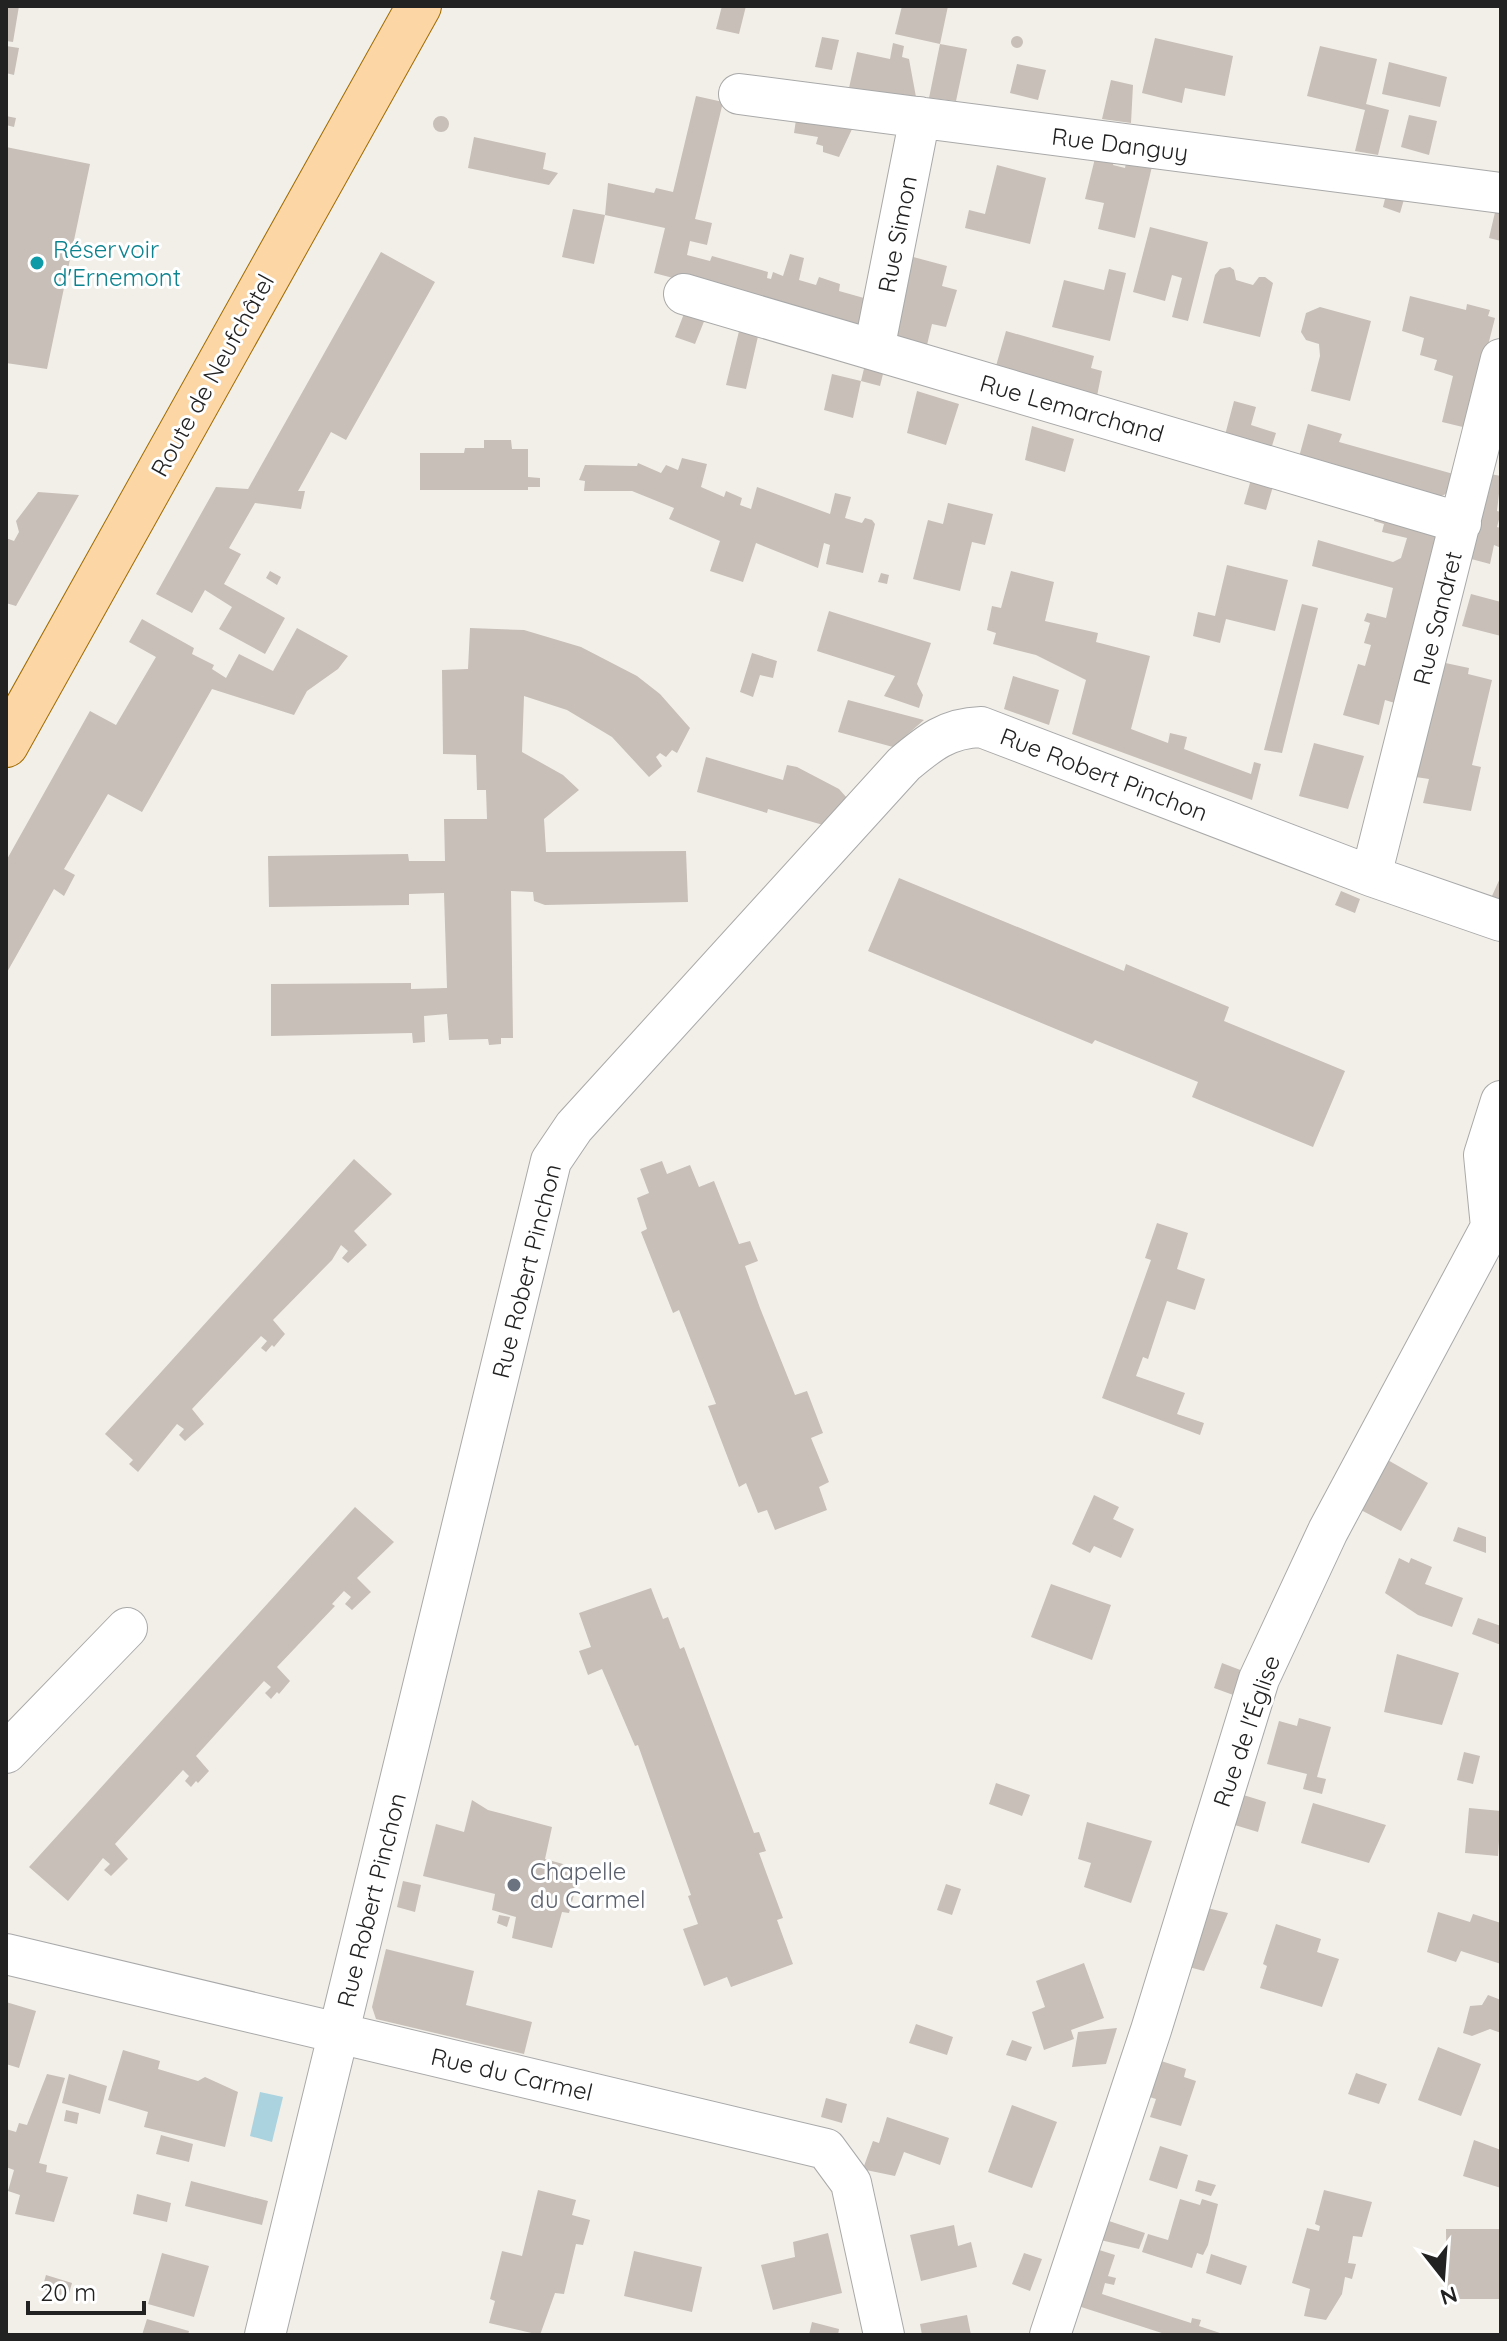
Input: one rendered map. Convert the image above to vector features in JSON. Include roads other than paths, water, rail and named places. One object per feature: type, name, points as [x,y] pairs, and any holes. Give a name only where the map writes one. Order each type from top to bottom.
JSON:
[{"type":"main road","name":"Route de Neufchâtel","points":[[6,745],[419,6]]},
{"type":"street","name":"Rue Danguy","points":[[739,94],[1501,193]]},
{"type":"street","name":"Rue Simon","points":[[874,350],[920,117]]},
{"type":"street","name":"Rue Lemarchand","points":[[684,294],[1461,523]]},
{"type":"street","name":"Rue Sandret","points":[[1371,876],[1501,359]]},
{"type":"street","name":"Rue Robert Pinchon","points":[[265,2335],[551,1161],[574,1127],[904,764],[936,738],[957,728],[981,727],[1371,876],[1501,921]]},
{"type":"street","name":"Rue de l'Église","points":[[1050,2335],[1151,2030],[1259,1679],[1328,1531],[1496,1242],[1484,1155],[1501,1101]]},
{"type":"street","points":[[6,1753],[127,1628]]},
{"type":"street","name":"Rue du Carmel","points":[[6,1954],[826,2149],[851,2183],[884,2335]]},
{"type":"water","points":[[260,2092],[283,2097],[272,2142],[250,2136]]},
{"type":"place","name":"Réservoir d'Ernemont","points":[[37,263]]},
{"type":"place","name":"Chapelle du Carmel","points":[[514,1885]]}]
